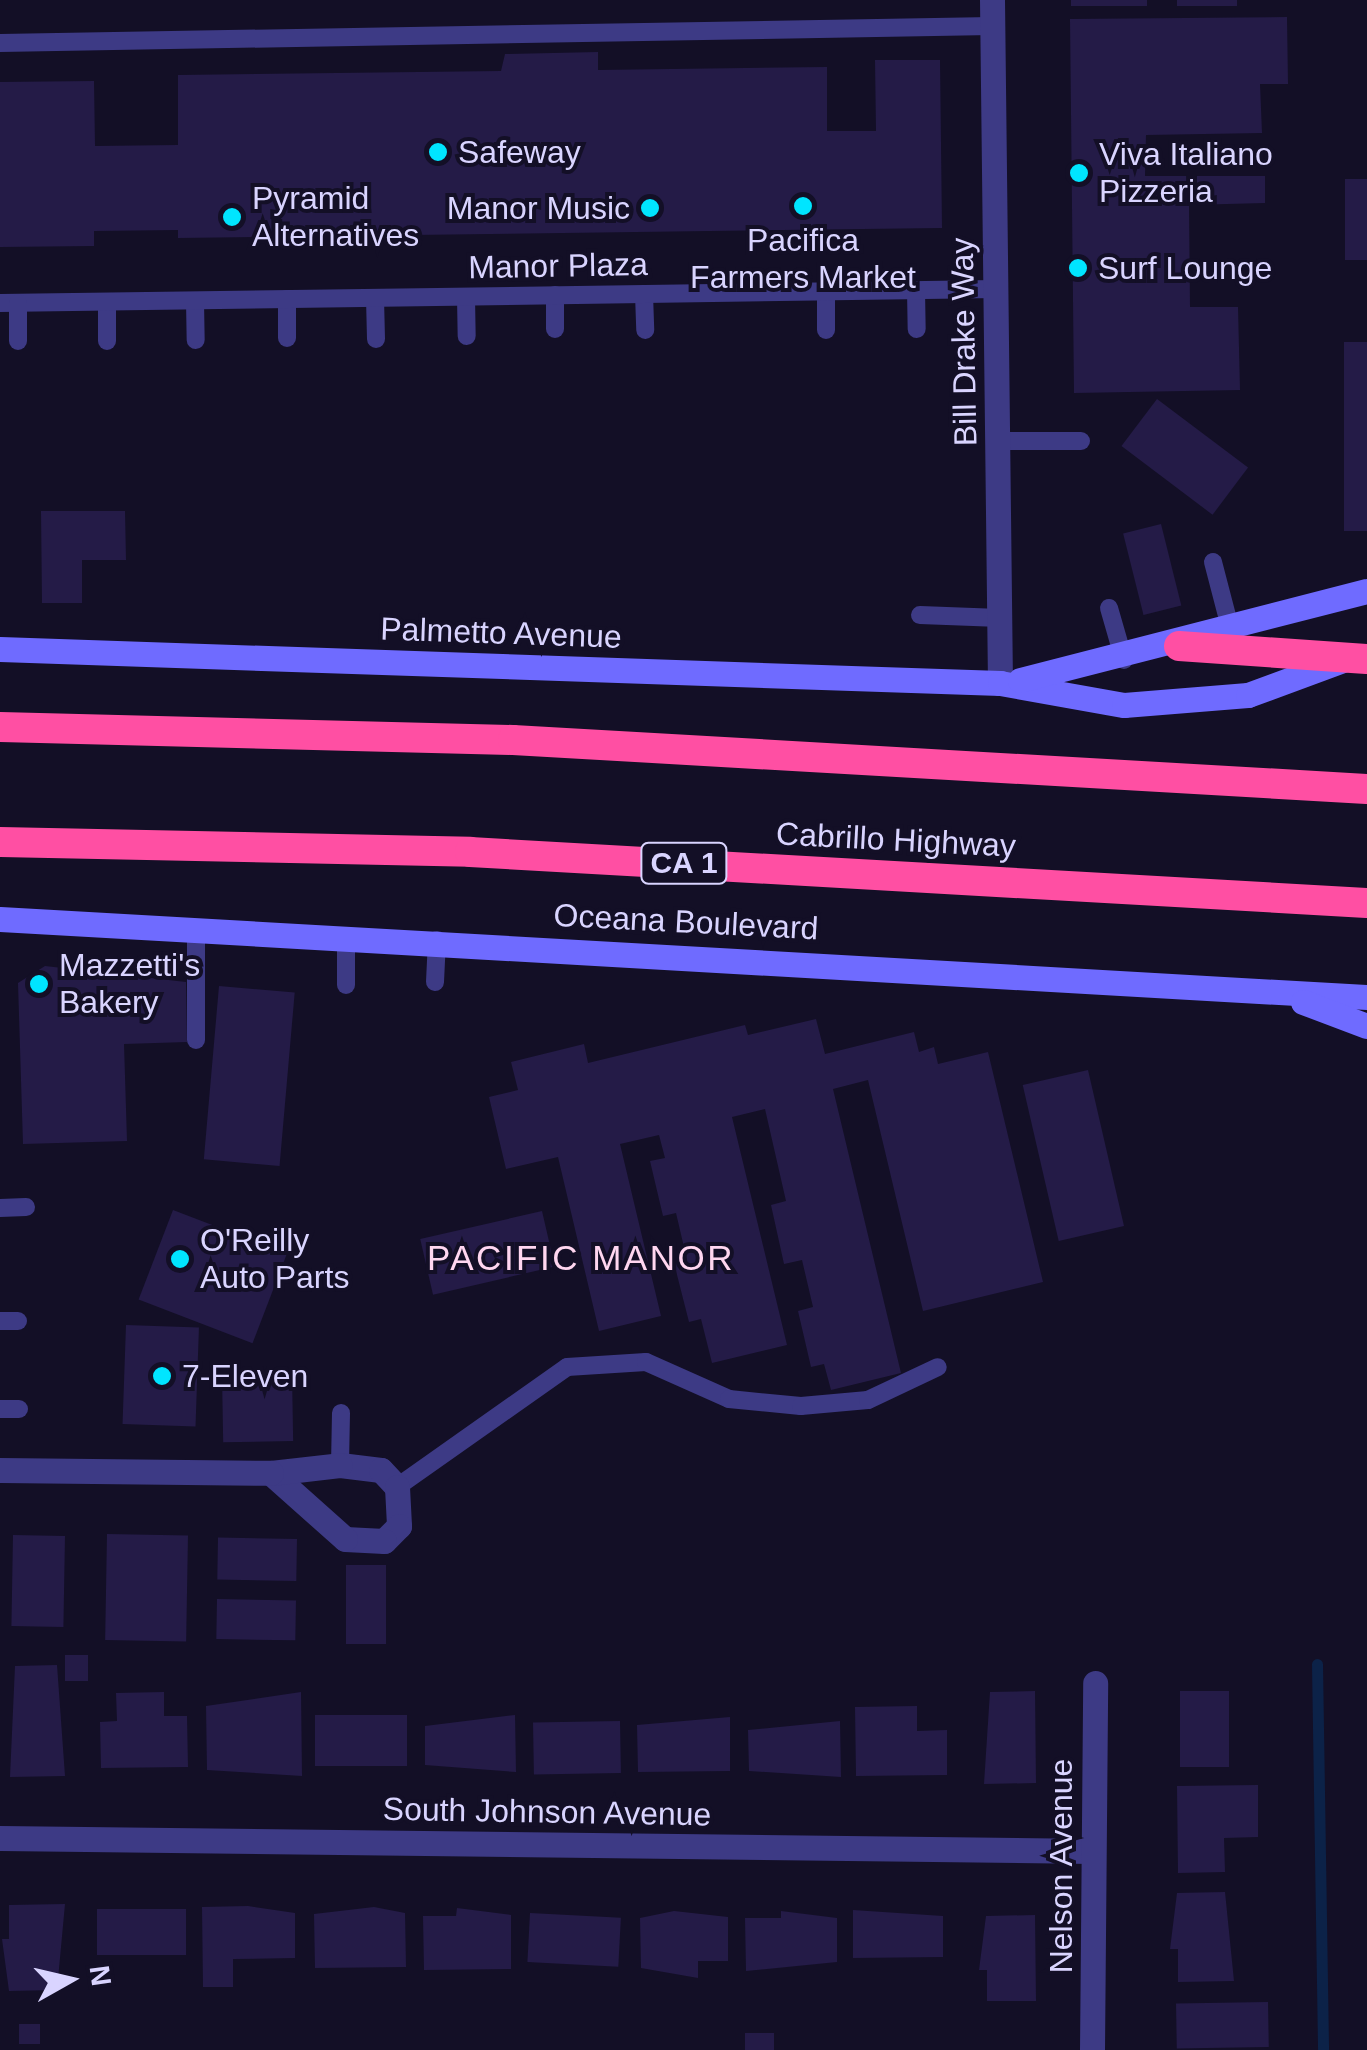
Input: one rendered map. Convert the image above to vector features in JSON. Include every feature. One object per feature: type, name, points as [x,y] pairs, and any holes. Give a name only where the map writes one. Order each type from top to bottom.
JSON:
[{"type":"highway","points":[[1178,646],[1363,654]]},
{"type":"highway","points":[[0,727],[513,740],[1367,788]]},
{"type":"highway","name":"Cabrillo Highway","points":[[0,842],[470,852],[1367,903]]},
{"type":"street","name":"Bill Drake Way","points":[[992,13],[1000,683]]},
{"type":"street","name":"Palmetto Avenue","points":[[1000,683],[1124,660],[1367,591]]},
{"type":"street","name":"Palmetto Avenue","points":[[0,650],[1000,683],[1124,704],[1248,696],[1363,654]]},
{"type":"street","name":"Oceana Boulevard","points":[[0,919],[437,940],[1367,998]]},
{"type":"street","points":[[1280,992],[1367,1026]]},
{"type":"street","points":[[0,1470],[271,1473],[340,1465],[381,1470],[398,1487],[399,1526],[364,1545],[271,1473]]},
{"type":"street","name":"Nelson Avenue","points":[[1092,2050],[1095,1684]]},
{"type":"street","name":"South Johnson Avenue","points":[[0,1838],[1094,1852]]},
{"type":"lane","points":[[0,43],[992,13]]},
{"type":"lane","name":"Manor Plaza","points":[[9,303],[997,289]]},
{"type":"lane","points":[[916,290],[917,329]]},
{"type":"lane","points":[[826,292],[826,330]]},
{"type":"lane","points":[[644,294],[645,330]]},
{"type":"lane","points":[[555,295],[555,329]]},
{"type":"lane","points":[[466,297],[467,336]]},
{"type":"lane","points":[[375,298],[376,339]]},
{"type":"lane","points":[[287,299],[287,338]]},
{"type":"lane","points":[[195,300],[196,340]]},
{"type":"lane","points":[[107,302],[107,341]]},
{"type":"lane","points":[[9,303],[18,341]]},
{"type":"lane","points":[[998,441],[1080,441]]},
{"type":"lane","points":[[1213,562],[1232,631]]},
{"type":"lane","points":[[1109,608],[1124,660]]},
{"type":"lane","points":[[920,614],[1000,618]]},
{"type":"lane","points":[[196,930],[196,1040]]},
{"type":"lane","points":[[346,937],[346,985]]},
{"type":"lane","points":[[436,982],[437,940]]},
{"type":"lane","points":[[0,1208],[26,1207]]},
{"type":"lane","points":[[398,1487],[567,1366],[646,1362],[729,1399],[801,1406],[868,1400],[938,1367]]},
{"type":"lane","points":[[0,1409],[20,1409]]},
{"type":"lane","points":[[340,1413],[340,1465]]},
{"type":"building","points":[[1071,0],[1147,0],[1147,6],[1071,6]]},
{"type":"building","points":[[1177,0],[1237,0],[1237,6],[1177,6]]},
{"type":"building","points":[[1287,17],[1288,84],[1260,84],[1262,133],[1146,135],[1145,176],[1265,176],[1265,203],[1189,205],[1190,307],[1238,307],[1240,390],[1074,393],[1070,19]]},
{"type":"building","points":[[598,52],[598,70],[827,67],[827,131],[876,131],[875,60],[940,60],[942,228],[178,238],[178,230],[94,231],[94,246],[0,247],[0,82],[94,81],[95,146],[178,145],[178,75],[501,71],[505,54]]},
{"type":"building","points":[[1345,179],[1367,179],[1367,260],[1345,260]]},
{"type":"building","points":[[1344,342],[1367,342],[1367,531],[1344,531]]},
{"type":"building","points":[[1157,399],[1248,468],[1213,515],[1121,446]]},
{"type":"building","points":[[41,511],[125,511],[126,560],[82,560],[82,603],[42,603]]},
{"type":"building","points":[[1161,524],[1181,606],[1143,615],[1123,533]]},
{"type":"building","points":[[45,966],[186,982],[187,1042],[124,1044],[127,1141],[23,1144],[18,983]]},
{"type":"building","points":[[219,986],[295,993],[280,1166],[204,1159]]},
{"type":"building","points":[[816,1019],[825,1054],[914,1032],[919,1052],[934,1047],[938,1064],[988,1052],[1043,1282],[923,1311],[868,1080],[833,1089],[901,1373],[831,1390],[824,1364],[811,1367],[798,1311],[813,1307],[802,1260],[784,1264],[771,1205],[786,1201],[765,1109],[732,1117],[787,1345],[712,1363],[701,1319],[689,1322],[674,1263],[687,1260],[676,1213],[663,1216],[650,1161],[665,1158],[659,1135],[620,1144],[661,1316],[599,1331],[558,1157],[506,1169],[489,1097],[518,1090],[511,1062],[584,1044],[588,1063],[745,1025],[748,1035]]},
{"type":"building","points":[[1088,1070],[1124,1226],[1059,1241],[1023,1085]]},
{"type":"building","points":[[173,1210],[287,1254],[252,1343],[139,1300]]},
{"type":"building","points":[[542,1211],[555,1267],[433,1295],[420,1239]]},
{"type":"building","name":"7-Eleven","points":[[126,1325],[199,1328],[196,1426],[123,1424]]},
{"type":"building","points":[[292,1374],[293,1441],[223,1442],[222,1375]]},
{"type":"building","points":[[107,1534],[188,1535],[186,1641],[105,1640]]},
{"type":"building","points":[[13,1535],[65,1536],[63,1627],[11,1626]]},
{"type":"building","points":[[218,1538],[297,1539],[296,1581],[217,1580]]},
{"type":"building","points":[[346,1565],[386,1565],[386,1644],[346,1644]]},
{"type":"building","points":[[217,1599],[296,1600],[295,1640],[216,1639]]},
{"type":"building","points":[[65,1655],[88,1655],[88,1681],[65,1681]]},
{"type":"building","points":[[57,1665],[65,1776],[10,1777],[15,1666]]},
{"type":"building","points":[[1035,1691],[1036,1783],[984,1784],[990,1692]]},
{"type":"building","points":[[1180,1691],[1229,1691],[1229,1767],[1180,1767]]},
{"type":"building","points":[[164,1692],[164,1716],[187,1716],[188,1767],[101,1768],[100,1722],[117,1721],[116,1693]]},
{"type":"building","points":[[301,1692],[302,1776],[207,1770],[206,1706]]},
{"type":"building","points":[[917,1706],[917,1731],[947,1730],[947,1775],[856,1776],[855,1707]]},
{"type":"building","points":[[315,1715],[407,1715],[407,1766],[315,1766]]},
{"type":"building","points":[[515,1715],[516,1772],[425,1765],[425,1726]]},
{"type":"building","points":[[730,1717],[730,1771],[638,1772],[637,1725]]},
{"type":"building","points":[[620,1721],[621,1773],[534,1775],[533,1723]]},
{"type":"building","points":[[840,1721],[841,1777],[749,1771],[748,1730]]},
{"type":"building","points":[[1258,1785],[1258,1837],[1224,1838],[1225,1872],[1178,1873],[1177,1786]]},
{"type":"building","points":[[1225,1892],[1234,1981],[1178,1982],[1178,1949],[1170,1949],[1177,1893]]},
{"type":"building","points":[[65,1904],[57,1990],[9,1991],[2,1939],[9,1939],[9,1905]]},
{"type":"building","points":[[248,1906],[295,1913],[295,1958],[233,1959],[233,1987],[203,1987],[202,1907]]},
{"type":"building","points":[[374,1907],[405,1913],[406,1967],[315,1968],[314,1914]]},
{"type":"building","points":[[457,1908],[511,1915],[511,1969],[424,1970],[423,1916],[456,1916]]},
{"type":"building","points":[[97,1909],[186,1909],[186,1955],[97,1955]]},
{"type":"building","points":[[853,1910],[943,1916],[943,1957],[853,1958]]},
{"type":"building","points":[[674,1911],[728,1917],[728,1961],[698,1961],[698,1978],[641,1968],[640,1918]]},
{"type":"building","points":[[781,1911],[837,1918],[837,1962],[746,1971],[745,1918],[781,1918]]},
{"type":"building","points":[[530,1913],[621,1918],[618,1967],[527,1962]]},
{"type":"building","points":[[1035,1915],[1036,2001],[987,2001],[987,1970],[979,1970],[986,1916]]},
{"type":"building","points":[[1268,2002],[1269,2047],[1177,2049],[1176,2004]]},
{"type":"building","points":[[19,2024],[40,2024],[40,2044],[19,2044]]},
{"type":"building","points":[[745,2033],[774,2033],[774,2050],[745,2050]]},
{"type":"waterway","points":[[1317,1664],[1323,2050]]},
{"type":"place","name":"Safeway","points":[[438,152]]},
{"type":"place","name":"Viva Italiano Pizzeria","points":[[1079,173]]},
{"type":"place","name":"Pacifica Farmers Market","points":[[803,206]]},
{"type":"place","name":"Manor Music","points":[[650,208]]},
{"type":"place","name":"Pyramid Alternatives","points":[[232,217]]},
{"type":"place","name":"Surf Lounge","points":[[1078,268]]},
{"type":"place","name":"Mazzetti's Bakery","points":[[39,984]]},
{"type":"place","name":"O'Reilly Auto Parts","points":[[180,1259]]},
{"type":"place","name":"7-Eleven","points":[[162,1376]]},
{"type":"district","name":"PACIFIC MANOR","points":[[581,1258]]}]
